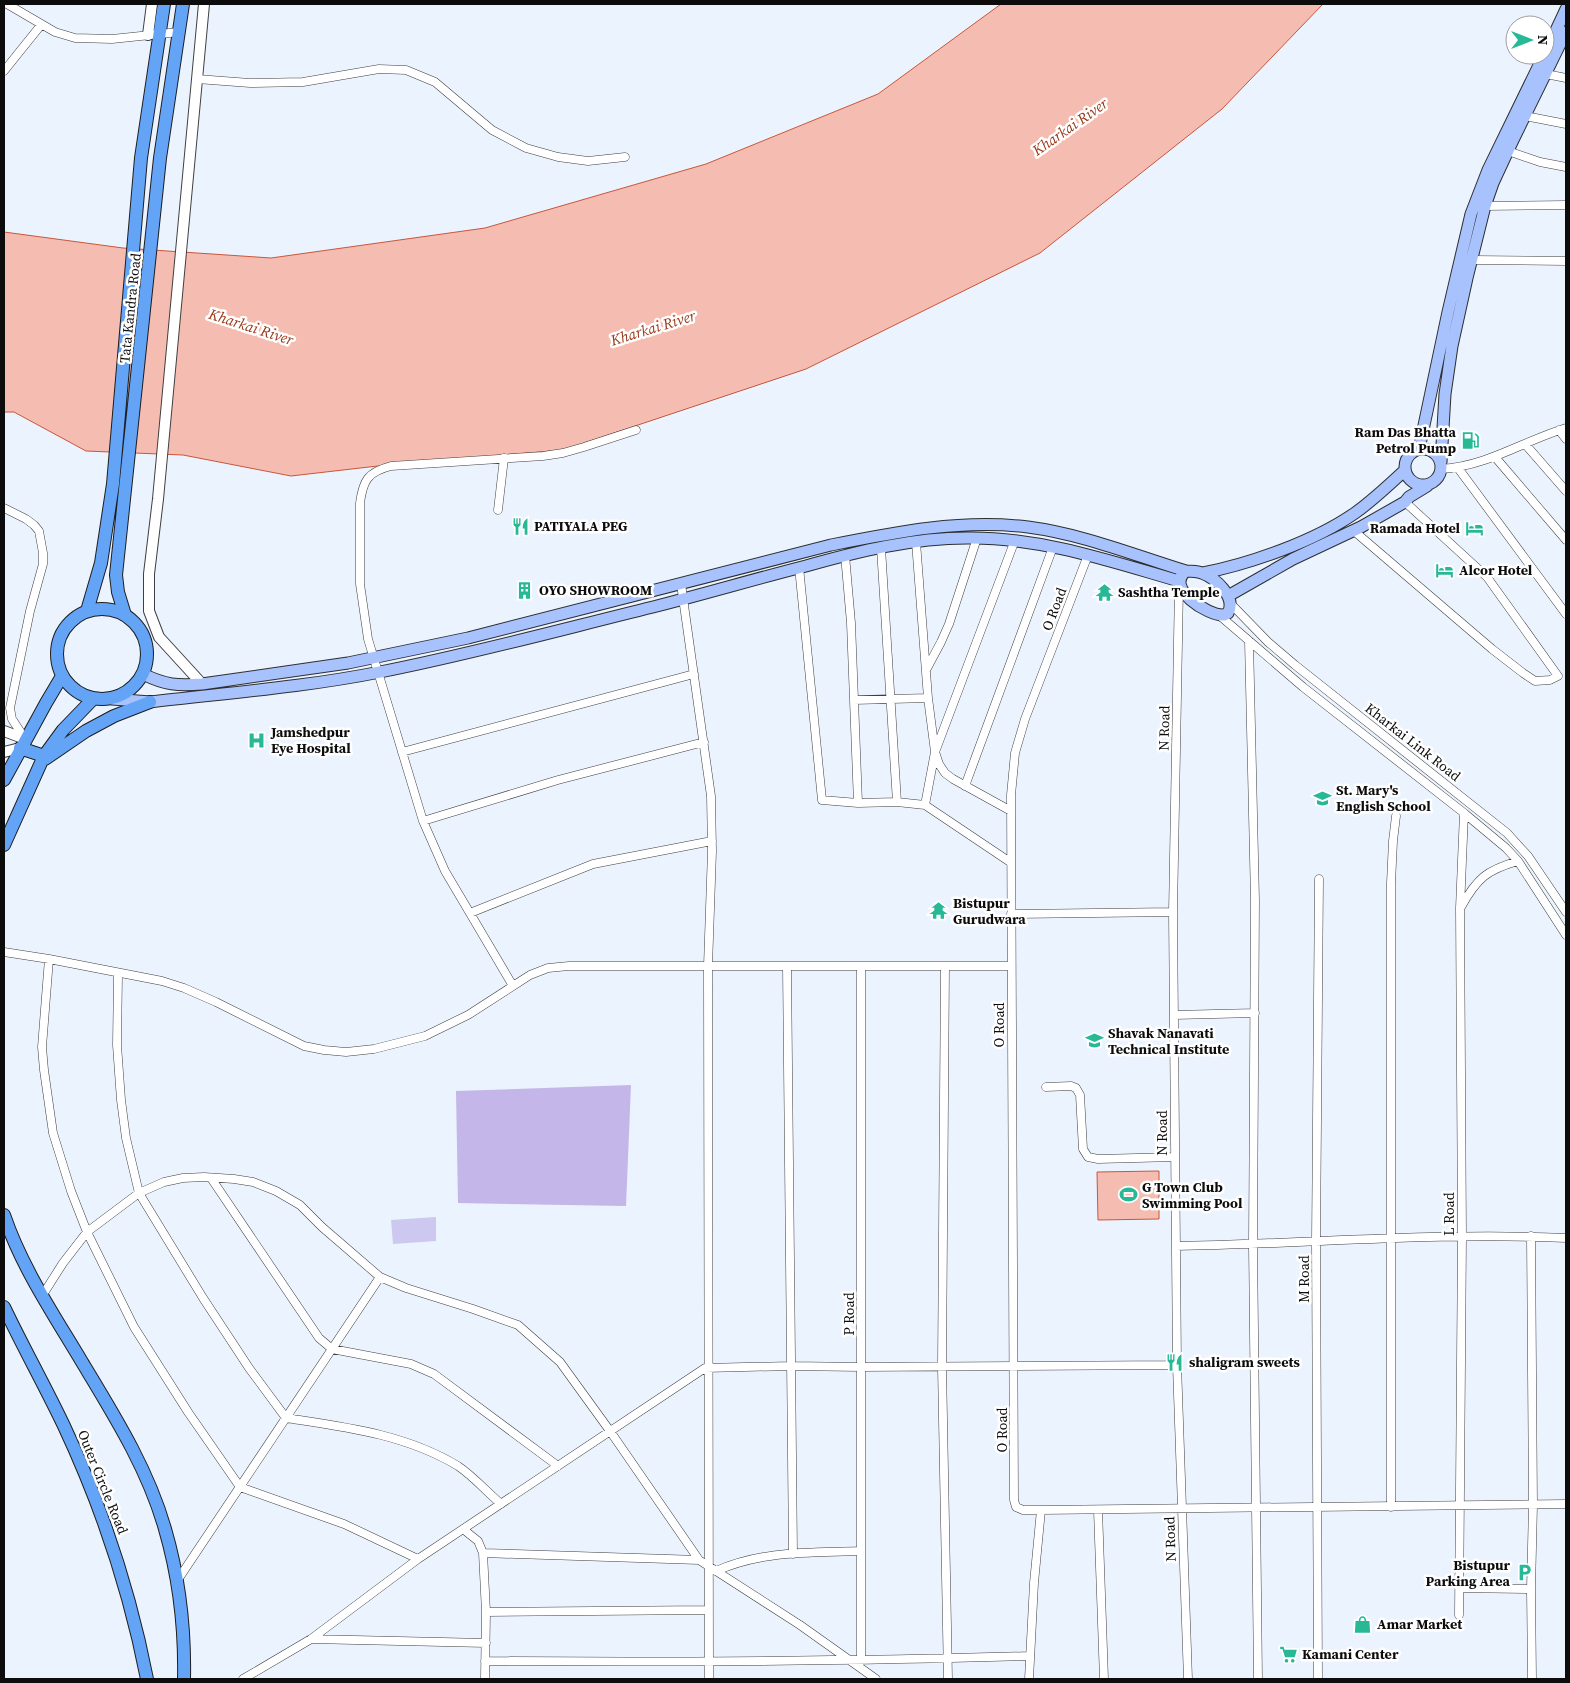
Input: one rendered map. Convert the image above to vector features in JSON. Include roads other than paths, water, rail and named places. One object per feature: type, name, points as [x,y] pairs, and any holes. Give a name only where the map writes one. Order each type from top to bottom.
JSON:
[{"type":"main road","points":[[87,611],[101,563],[113,484],[153,35],[164,4]]},
{"type":"main road","name":"Tata Kandra Road","points":[[125,615],[118,592],[116,575],[160,158],[183,4]]},
{"type":"main road","points":[[1555,33],[1566,9]]},
{"type":"main road","points":[[1230,600],[1293,559],[1354,531],[1405,502],[1409,497],[1434,482],[1439,476],[1448,374],[1485,206],[1525,116],[1546,74],[1562,49],[1566,32]]},
{"type":"main road","points":[[1419,449],[1471,214],[1488,170],[1540,65]]},
{"type":"main road","points":[[1427,486],[1417,486],[1409,480],[1404,472],[1404,464],[1407,457],[1419,449],[1432,451],[1437,456],[1441,466]]},
{"type":"main road","points":[[143,674],[167,684],[202,684],[348,663],[468,638],[831,545],[889,533],[950,526],[1028,527],[1074,536],[1186,571],[1203,573],[1240,565],[1295,544],[1336,524],[1354,514],[1404,472]]},
{"type":"main road","points":[[112,699],[125,694],[143,674],[147,661],[146,643],[138,627],[125,615],[106,609],[87,611],[70,621],[59,638],[56,657],[62,676],[75,691],[93,699],[150,702],[378,672],[440,660],[684,600],[845,555],[931,539],[977,538],[1015,540],[1088,555],[1179,584],[1197,604],[1219,616],[1228,613],[1230,600],[1222,586],[1203,573]]},
{"type":"main road","points":[[1179,584],[1182,574],[1186,571]]},
{"type":"main road","points":[[4,780],[62,676]]},
{"type":"main road","points":[[4,844],[42,759],[63,730],[93,699]]},
{"type":"main road","points":[[42,759],[114,716],[150,702]]},
{"type":"main road","points":[[23,744],[42,759]]},
{"type":"main road","points":[[4,1215],[24,1262],[42,1296],[124,1433],[148,1482],[165,1529],[177,1582],[184,1651],[184,1679]]},
{"type":"main road","name":"Outer Circle Road","points":[[4,1307],[64,1426],[104,1522],[134,1621],[147,1679]]},
{"type":"street","points":[[7,4],[41,25],[55,32],[75,38],[112,39],[179,32]]},
{"type":"street","points":[[152,4],[153,35]]},
{"type":"street","points":[[202,684],[159,637],[149,611],[149,574],[158,499],[204,4]]},
{"type":"street","points":[[4,71],[41,25]]},
{"type":"street","points":[[197,79],[250,83],[303,82],[379,69],[406,70],[435,82],[492,130],[526,148],[558,157],[588,161],[625,157]]},
{"type":"street","points":[[1546,74],[1566,78]]},
{"type":"street","points":[[1525,116],[1566,124]]},
{"type":"street","points":[[1508,151],[1540,162],[1566,167]]},
{"type":"street","points":[[1485,206],[1566,206]]},
{"type":"street","points":[[1472,260],[1566,261]]},
{"type":"street","points":[[1441,466],[1458,468],[1476,464],[1563,429],[1566,438]]},
{"type":"street","points":[[513,986],[446,871],[423,821],[368,639],[360,584],[360,503],[362,491],[367,480],[376,470],[391,466],[563,453],[636,430]]},
{"type":"street","points":[[1525,444],[1566,491]]},
{"type":"street","points":[[1495,457],[1566,540]]},
{"type":"street","points":[[498,510],[504,458]]},
{"type":"street","points":[[1458,468],[1566,614]]},
{"type":"street","points":[[1354,531],[1523,673],[1535,680],[1550,680],[1558,676],[1487,577],[1405,502]]},
{"type":"street","points":[[4,508],[26,518],[34,525],[39,531],[43,553],[43,564],[30,611],[8,717],[23,744]]},
{"type":"street","points":[[926,670],[949,624],[977,538]]},
{"type":"street","points":[[925,805],[935,752],[1015,540]]},
{"type":"street","points":[[916,542],[928,698],[935,752],[939,764],[945,773],[1011,811]]},
{"type":"street","points":[[965,786],[1053,547]]},
{"type":"street","points":[[881,548],[897,802]]},
{"type":"street","points":[[845,555],[851,623],[858,803]]},
{"type":"street","name":"O Road","points":[[1041,1510],[1023,1510],[1016,1507],[1014,1500],[1011,811],[1015,753],[1088,555]]},
{"type":"street","points":[[799,568],[822,800],[858,803],[897,802],[925,805],[1010,862]]},
{"type":"street","points":[[680,584],[684,600],[711,796],[712,841],[708,966],[709,1679]]},
{"type":"street","name":"N Road","points":[[1179,584],[1173,912],[1175,1157],[1177,1365],[1188,1679]]},
{"type":"street","name":"Kharkai Link Road","points":[[1230,600],[1268,642],[1507,833],[1528,856],[1566,912]]},
{"type":"street","points":[[1219,616],[1303,687],[1495,838],[1518,861],[1566,936]]},
{"type":"street","points":[[1249,641],[1255,900],[1253,1245],[1258,1679]]},
{"type":"street","points":[[402,752],[694,674]]},
{"type":"street","points":[[854,700],[928,698]]},
{"type":"street","points":[[4,731],[23,744]]},
{"type":"street","points":[[423,821],[558,780],[704,742]]},
{"type":"street","points":[[4,752],[23,744]]},
{"type":"street","name":"L Road","points":[[1459,1616],[1462,1236],[1460,908],[1464,813]]},
{"type":"street","points":[[1391,1507],[1392,883],[1393,841],[1396,816]]},
{"type":"street","points":[[470,913],[593,864],[712,841]]},
{"type":"street","points":[[1460,908],[1471,889],[1482,877],[1497,867],[1518,861]]},
{"type":"street","name":"M Road","points":[[1318,1679],[1316,1242],[1319,879]]},
{"type":"street","points":[[1011,914],[1173,912]]},
{"type":"street","points":[[4,952],[162,981],[184,988],[304,1046],[346,1052],[374,1049],[424,1036],[468,1015],[530,975],[548,968],[569,966],[1011,966]]},
{"type":"street","points":[[48,959],[42,1047],[53,1133],[58,1153],[87,1232],[134,1328],[188,1412],[240,1487],[344,1524],[418,1559]]},
{"type":"street","name":"P Road","points":[[861,966],[862,1661]]},
{"type":"street","points":[[945,966],[942,1367],[948,1679]]},
{"type":"street","points":[[787,967],[793,1554]]},
{"type":"street","points":[[118,974],[117,1045],[121,1100],[128,1145],[139,1193],[202,1298],[249,1368],[286,1418],[362,1429],[396,1438],[459,1467],[501,1504]]},
{"type":"street","points":[[1174,1015],[1254,1012]]},
{"type":"street","points":[[1046,1087],[1071,1086],[1076,1088],[1080,1095],[1083,1149],[1088,1157],[1098,1159],[1175,1157]]},
{"type":"street","points":[[42,1296],[63,1263],[87,1232],[139,1193],[164,1182],[183,1178],[234,1179],[253,1182],[276,1191],[300,1205],[380,1277],[406,1288],[518,1325],[560,1362],[699,1560],[800,1625],[876,1679]]},
{"type":"street","points":[[211,1178],[319,1338],[332,1349],[411,1364],[434,1374],[558,1466]]},
{"type":"street","points":[[1531,1236],[1532,1679]]},
{"type":"street","points":[[1176,1246],[1253,1245],[1392,1237],[1531,1236],[1566,1238]]},
{"type":"street","points":[[177,1582],[380,1277]]},
{"type":"street","points":[[243,1679],[311,1639],[418,1559],[705,1368],[1177,1365]]},
{"type":"street","points":[[1028,1679],[1041,1510],[1566,1504]]},
{"type":"street","points":[[1098,1510],[1104,1679]]},
{"type":"street","points":[[463,1529],[478,1541],[483,1553],[486,1612],[485,1679]]},
{"type":"street","points":[[716,1571],[754,1557],[862,1551]]},
{"type":"street","points":[[483,1553],[699,1560]]},
{"type":"street","points":[[1460,1588],[1531,1589]]},
{"type":"street","points":[[486,1612],[708,1610]]},
{"type":"street","points":[[311,1639],[486,1643]]},
{"type":"street","points":[[485,1661],[862,1661],[1029,1656]]},
{"type":"water","name":"Kharkai River","points":[[1001,4],[1323,4],[1222,109],[1040,253],[806,369],[563,450],[395,464],[291,476],[183,455],[86,451],[14,412],[4,412],[4,232],[123,248],[271,258],[485,228],[706,164],[878,94]]},
{"type":"water","name":"G Town Club Swimming Pool","points":[[1159,1171],[1159,1219],[1098,1220],[1097,1172]]},
{"type":"place","name":"Ram Das Bhatta Petrol Pump","points":[[1470,440]]},
{"type":"place","name":"PATIYALA PEG","points":[[520,526]]},
{"type":"place","name":"Ramada Hotel","points":[[1474,528]]},
{"type":"place","name":"Alcor Hotel","points":[[1445,570]]},
{"type":"place","name":"OYO SHOWROOM","points":[[525,590]]},
{"type":"place","name":"Sashtha Temple","points":[[1104,592]]},
{"type":"place","name":"Jamshedpur Eye Hospital","points":[[257,740]]},
{"type":"place","name":"St. Mary's English School","points":[[1322,798]]},
{"type":"place","name":"Bistupur Gurudwara","points":[[939,911]]},
{"type":"place","name":"Shavak Nanavati Technical Institute","points":[[1094,1041]]},
{"type":"place","name":"G Town Club Swimming Pool","points":[[1128,1195]]},
{"type":"place","name":"shaligram sweets","points":[[1175,1362]]},
{"type":"place","name":"Bistupur Parking Area","points":[[1524,1573]]},
{"type":"place","name":"Amar Market","points":[[1363,1624]]},
{"type":"place","name":"Kamani Center","points":[[1288,1654]]}]
